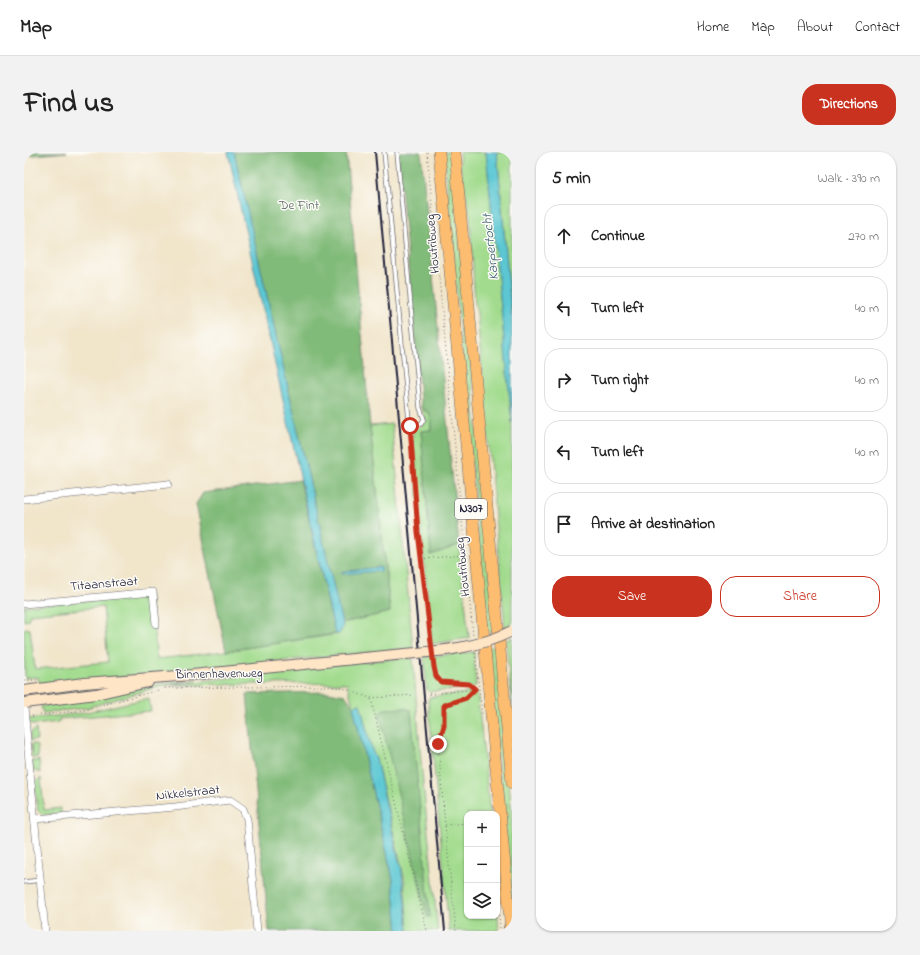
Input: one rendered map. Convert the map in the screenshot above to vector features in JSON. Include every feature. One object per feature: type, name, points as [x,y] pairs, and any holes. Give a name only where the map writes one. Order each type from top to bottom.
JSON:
[{"type":"main road","name":"Houtribweg","points":[[439,152],[508,930]]},
{"type":"main road","name":"N307","points":[[455,152],[512,783]]},
{"type":"main road","name":"Binnenhavenweg","points":[[24,691],[84,683],[142,678],[161,678],[445,651],[476,645],[512,631]]},
{"type":"main road","name":"Binnenhavenweg","points":[[24,703],[96,694],[161,678]]},
{"type":"street","points":[[24,499],[168,484]]},
{"type":"street","name":"Titaanstraat","points":[[24,604],[153,592],[156,624]]},
{"type":"street","points":[[24,708],[45,931]]},
{"type":"street","name":"Nikkelstraat","points":[[35,819],[175,807],[230,800],[242,809],[247,819],[257,931]]},
{"type":"lane","points":[[384,152],[410,426],[419,425],[424,419],[419,400],[397,152]]},
{"type":"lane","points":[[24,882],[40,880]]},
{"type":"path","name":"Houtribweg","points":[[428,152],[464,555],[474,642]]},
{"type":"path","points":[[410,426],[430,644]]},
{"type":"path","points":[[421,559],[464,555]]},
{"type":"path","points":[[456,931],[438,744],[444,726],[443,707],[453,701],[466,698],[475,689],[479,689],[474,650]]},
{"type":"path","points":[[432,659],[436,676],[441,682],[469,684],[475,689]]},
{"type":"path","points":[[24,680],[36,680],[37,682]]},
{"type":"path","name":"Binnenhavenweg","points":[[25,716],[90,709],[171,688],[329,686],[343,688],[370,698],[414,695]]},
{"type":"path","points":[[429,694],[475,689]]},
{"type":"path","points":[[370,698],[426,931]]},
{"type":"path","points":[[445,825],[464,823]]},
{"type":"path","points":[[500,899],[508,930]]},
{"type":"green space","points":[[24,152],[67,152],[24,156]]},
{"type":"green space","name":"De Fint","points":[[234,152],[346,152],[370,426],[390,612],[342,623]]},
{"type":"green space","points":[[398,152],[421,152],[459,545],[431,555],[421,431],[431,430],[430,413],[421,408]]},
{"type":"green space","points":[[444,152],[452,152],[495,631],[487,633]]},
{"type":"green space","points":[[459,152],[486,152],[512,422],[512,623],[505,628],[475,304],[470,215],[461,171]]},
{"type":"green space","points":[[497,152],[512,152],[512,317]]},
{"type":"green space","points":[[421,408],[430,413],[431,430],[421,431],[431,555],[459,545],[469,638],[432,644],[412,435],[415,430],[426,422]]},
{"type":"green space","points":[[392,424],[413,648],[100,679],[40,687],[38,677],[25,678],[24,629],[26,628],[30,629],[35,669],[108,662],[103,607],[30,614],[28,620],[24,621],[24,606],[150,595],[157,659],[226,651],[339,634],[343,627],[342,623],[390,612],[370,426]]},
{"type":"green space","points":[[300,480],[335,634],[226,651],[196,504],[203,493]]},
{"type":"green space","points":[[512,637],[512,710],[506,641]]},
{"type":"green space","points":[[497,645],[512,815],[512,916],[488,648]]},
{"type":"green space","points":[[474,652],[476,686],[471,688],[429,692],[427,690],[424,657]]},
{"type":"green space","points":[[405,658],[413,659],[422,773],[438,931],[408,931],[404,877],[376,759],[372,750],[360,704],[353,706],[347,683],[171,685],[340,664]]},
{"type":"green space","points":[[197,679],[154,688],[86,708],[43,713],[41,706],[80,700],[158,684]]},
{"type":"green space","points":[[142,681],[40,699],[40,695]]},
{"type":"green space","points":[[328,692],[345,695],[353,706],[393,879],[398,931],[269,931],[247,694]]},
{"type":"green space","points":[[474,692],[478,695],[490,811],[464,811],[464,919],[498,919],[499,931],[449,931],[428,700],[429,697]]},
{"type":"green space","points":[[149,698],[151,711],[59,719],[59,722],[33,725],[28,722],[28,719],[83,713]]},
{"type":"green space","points":[[404,708],[411,710],[430,917],[427,917],[380,716],[380,712],[384,709]]},
{"type":"green space","points":[[36,729],[37,740],[30,741],[30,733]]},
{"type":"green space","points":[[31,744],[37,746],[38,757],[32,758]]},
{"type":"green space","points":[[39,760],[40,773],[33,770],[32,761]]},
{"type":"green space","points":[[41,778],[44,810],[61,808],[61,813],[43,815],[38,811],[35,782]]},
{"type":"water","points":[[228,152],[234,152],[343,627],[339,634],[335,634]]},
{"type":"water","points":[[486,152],[497,152],[512,321],[512,422]]},
{"type":"water","points":[[380,567],[382,570],[381,571],[341,574],[341,572]]},
{"type":"water","points":[[360,704],[372,750],[376,759],[399,861],[401,863],[408,931],[398,931],[393,879],[353,706]]},
{"type":"railway","points":[[375,152],[445,931]]},
{"type":"route","points":[[410,426],[418,532],[430,644],[436,676],[441,682],[469,684],[475,689],[466,698],[444,705],[444,729],[438,744]]},
{"type":"water label","name":"Karpertocht","points":[[491,247]]}]
